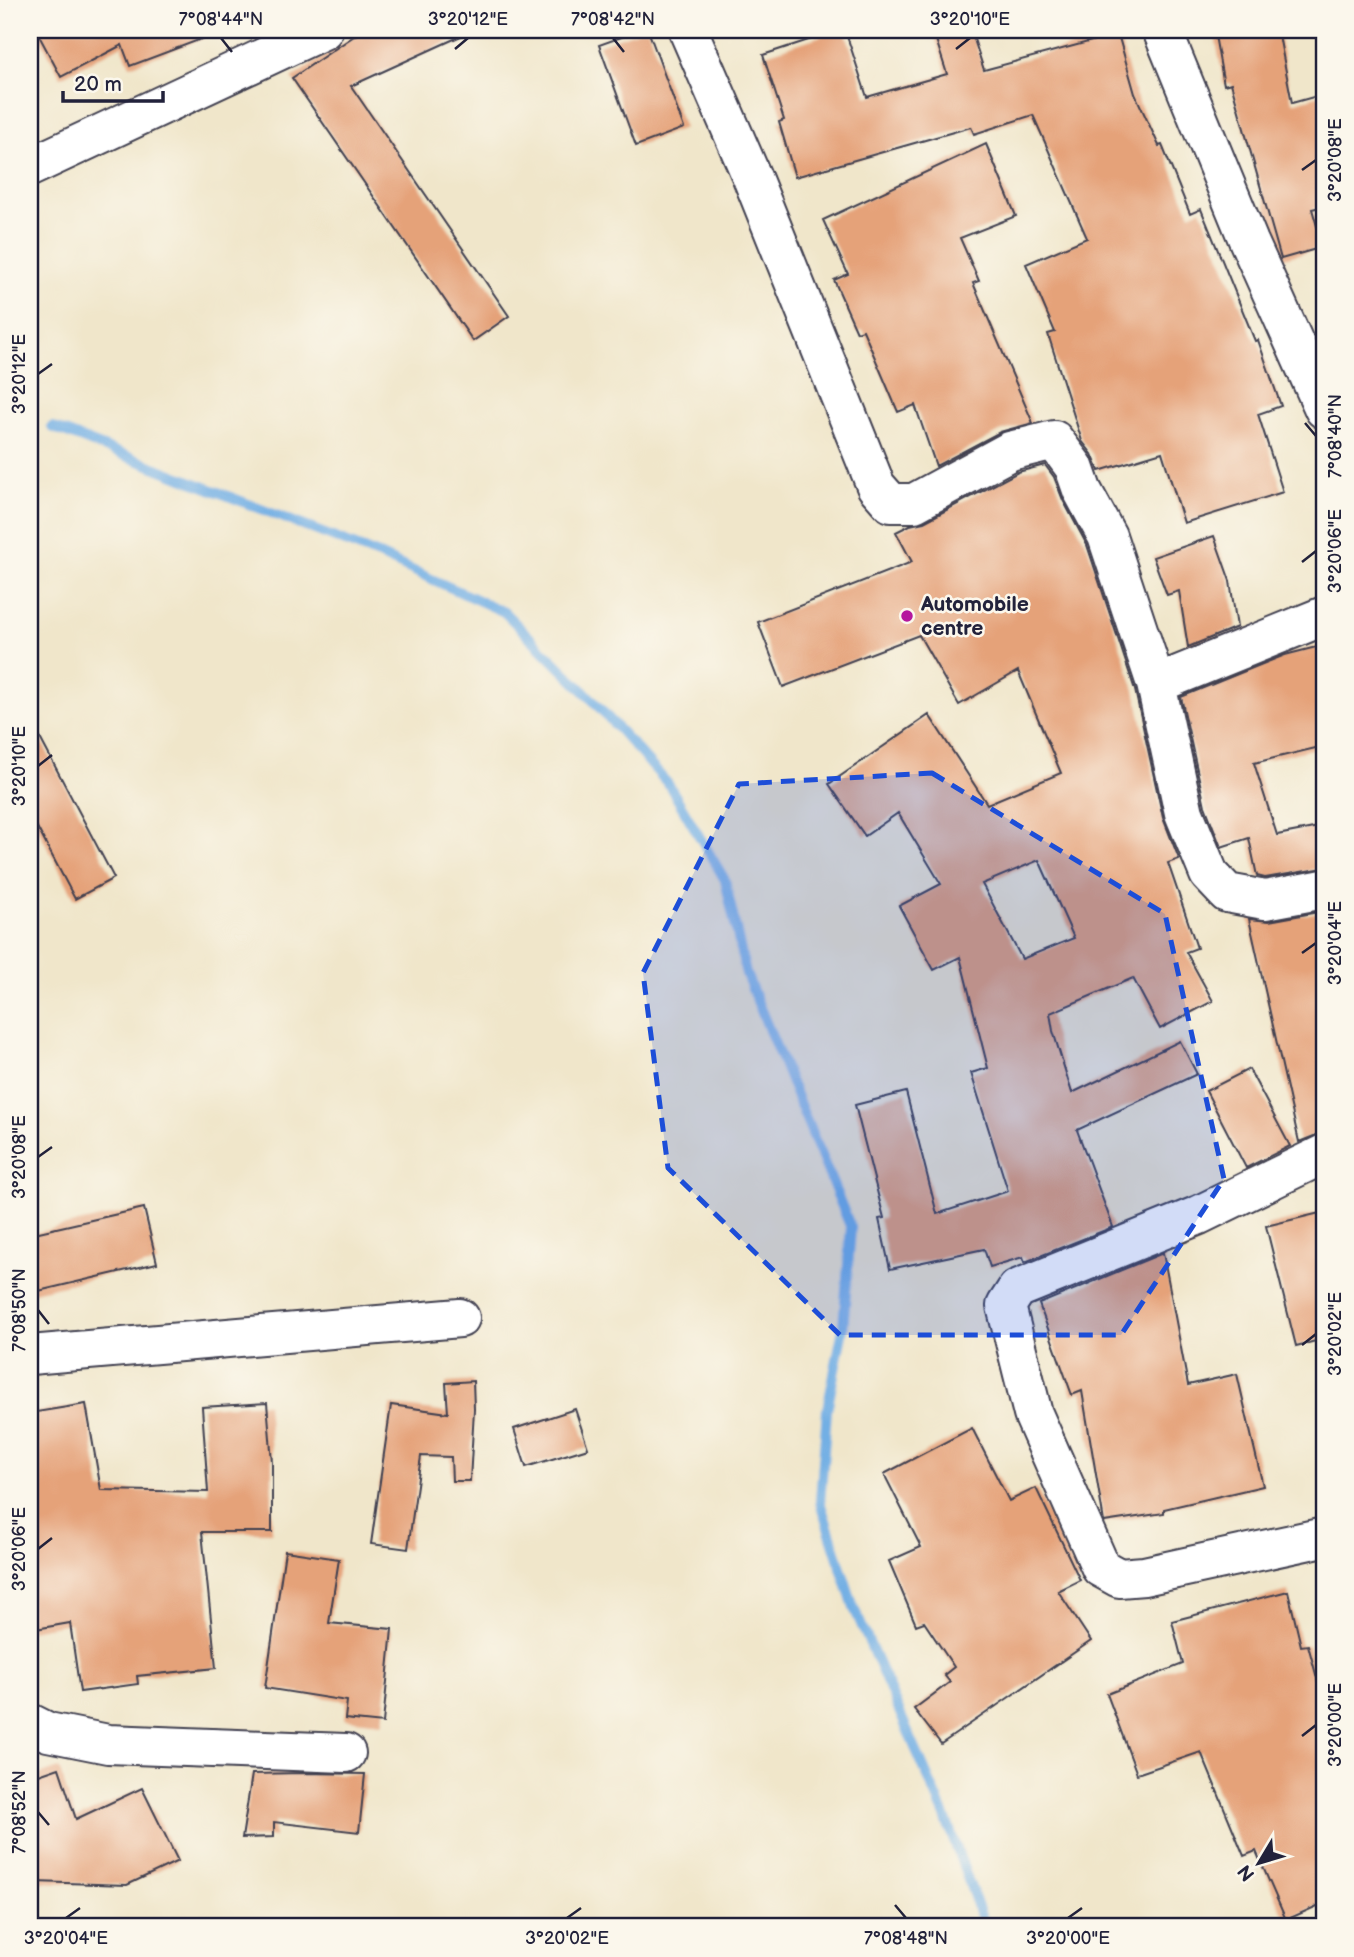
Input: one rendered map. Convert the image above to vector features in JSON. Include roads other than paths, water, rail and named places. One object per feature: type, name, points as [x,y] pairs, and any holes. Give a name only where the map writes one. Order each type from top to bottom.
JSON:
[{"type":"street","points":[[30,167],[323,30]]},
{"type":"street","points":[[688,30],[751,175],[876,486],[891,503],[914,503],[1010,451],[1054,440],[1074,467],[1082,489],[1107,536],[1156,684],[1184,813],[1209,874],[1227,893],[1265,900],[1324,889]]},
{"type":"street","points":[[1162,30],[1249,242],[1324,409]]},
{"type":"street","points":[[1156,684],[1324,615]]},
{"type":"street","points":[[1324,1154],[1199,1215],[1017,1289],[1006,1306],[1033,1413],[1101,1567],[1119,1578],[1144,1576],[1324,1537]]},
{"type":"street","points":[[30,1356],[460,1318]]},
{"type":"street","points":[[30,1723],[48,1732],[108,1744],[346,1753]]},
{"type":"waterway","points":[[52,427],[381,556],[504,612],[587,694],[669,785],[725,880],[746,974],[851,1228],[843,1329],[827,1410],[820,1502],[854,1608],[945,1816],[985,1927]]},
{"type":"place","name":"Automobile centre","points":[[907,616]]}]
